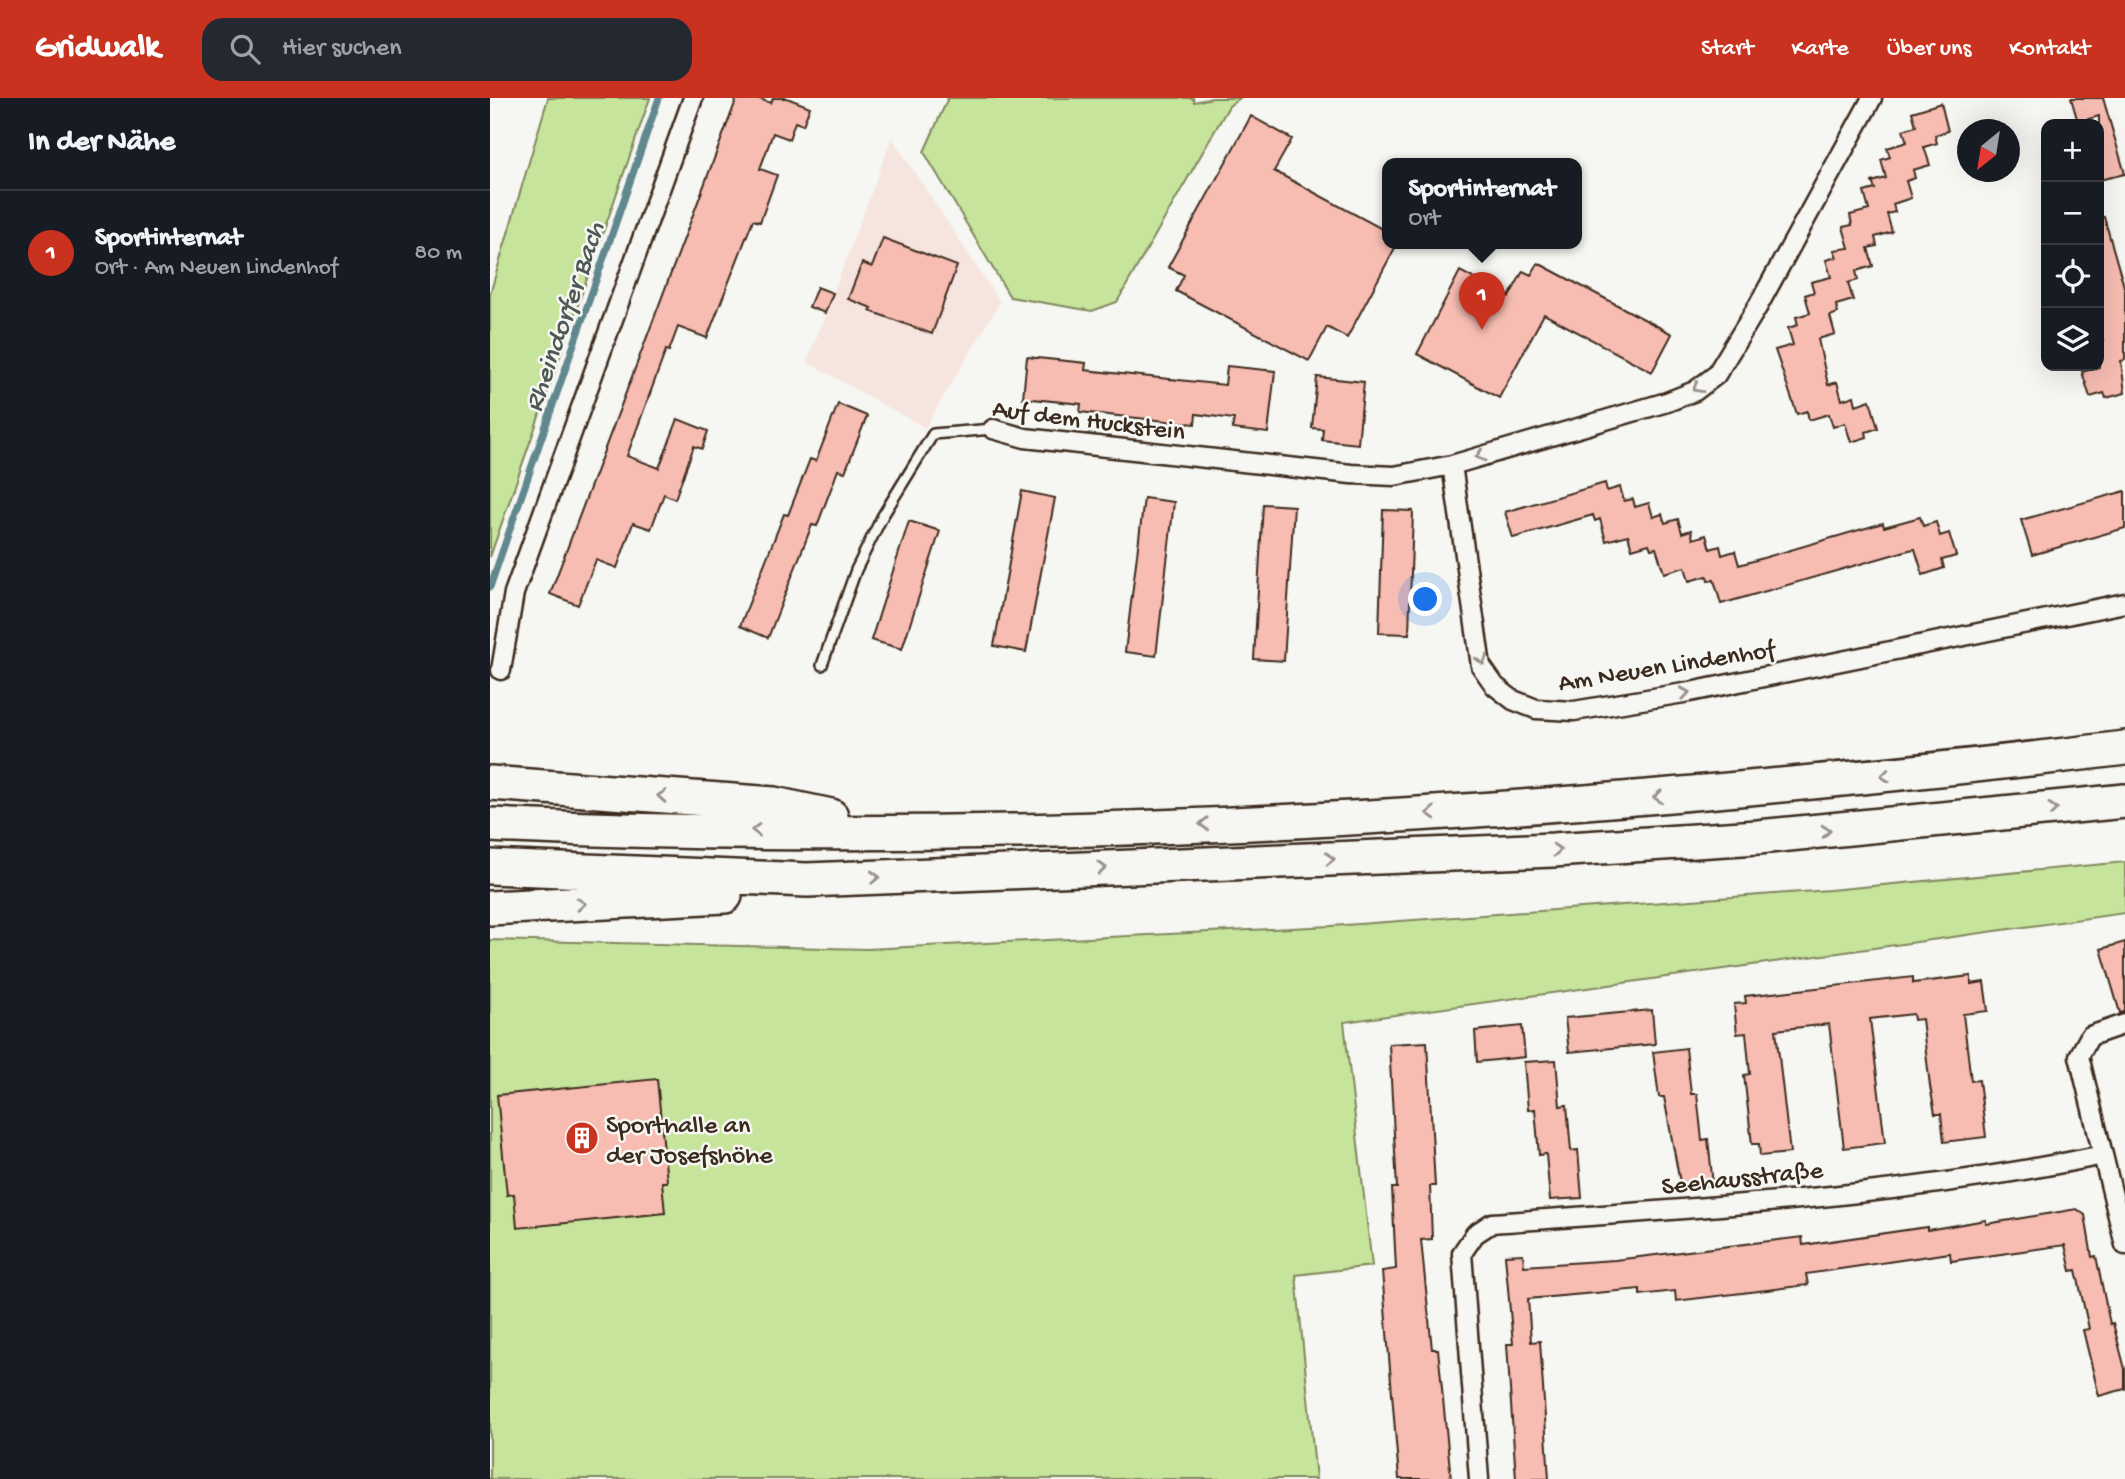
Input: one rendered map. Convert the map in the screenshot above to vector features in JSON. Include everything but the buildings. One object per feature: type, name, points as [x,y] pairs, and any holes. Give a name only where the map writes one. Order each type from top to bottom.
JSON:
[{"type":"highway","points":[[501,825],[898,831],[1201,824],[1548,806],[1800,784],[2125,748]]},
{"type":"highway","points":[[506,784],[774,804],[898,831]]},
{"type":"highway","points":[[505,867],[807,880],[1553,850],[1785,835],[2125,801]]},
{"type":"highway","points":[[501,909],[745,894],[807,880]]},
{"type":"street","points":[[501,670],[514,593],[692,98]]},
{"type":"street","points":[[1452,465],[1667,402],[1695,391],[1716,375],[1740,337],[1872,98]]},
{"type":"street","name":"Auf dem Huckstein","points":[[993,429],[1025,438],[1351,474],[1394,476],[1452,465]]},
{"type":"street","name":"Am Neuen Lindenhof","points":[[1452,465],[1481,666],[1495,686],[1513,700],[1536,709],[1574,711],[1690,692],[2125,603]]},
{"type":"street","points":[[2125,1024],[2090,1036],[2079,1056],[2125,1245]]},
{"type":"street","name":"Seehausstraße","points":[[1479,1479],[1462,1253],[1475,1234],[1492,1223],[1663,1211],[2001,1176],[2103,1155]]},
{"type":"lane","name":"Auf dem Huckstein","points":[[822,665],[856,569],[882,517],[933,434],[993,429]]},
{"type":"shaded area","points":[[892,138],[1000,302],[925,428],[807,362]]},
{"type":"green space","points":[[548,98],[650,98],[490,557],[490,294]]},
{"type":"green space","points":[[948,98],[1193,98],[1194,102],[1212,98],[1240,98],[1229,106],[1117,302],[1092,311],[1010,297],[924,152]]},
{"type":"green space","points":[[2125,862],[2125,913],[1344,1022],[1372,1266],[1296,1275],[1316,1479],[490,1479],[490,940],[867,949],[1331,926],[1830,890]]},
{"type":"waterway","name":"Rheindorfer Bach","points":[[490,587],[659,98]]},
{"type":"place","name":"Sportinternat","points":[[1482,330]]},
{"type":"place","name":"Sporthalle an der Josefshöhe","points":[[582,1138]]}]
